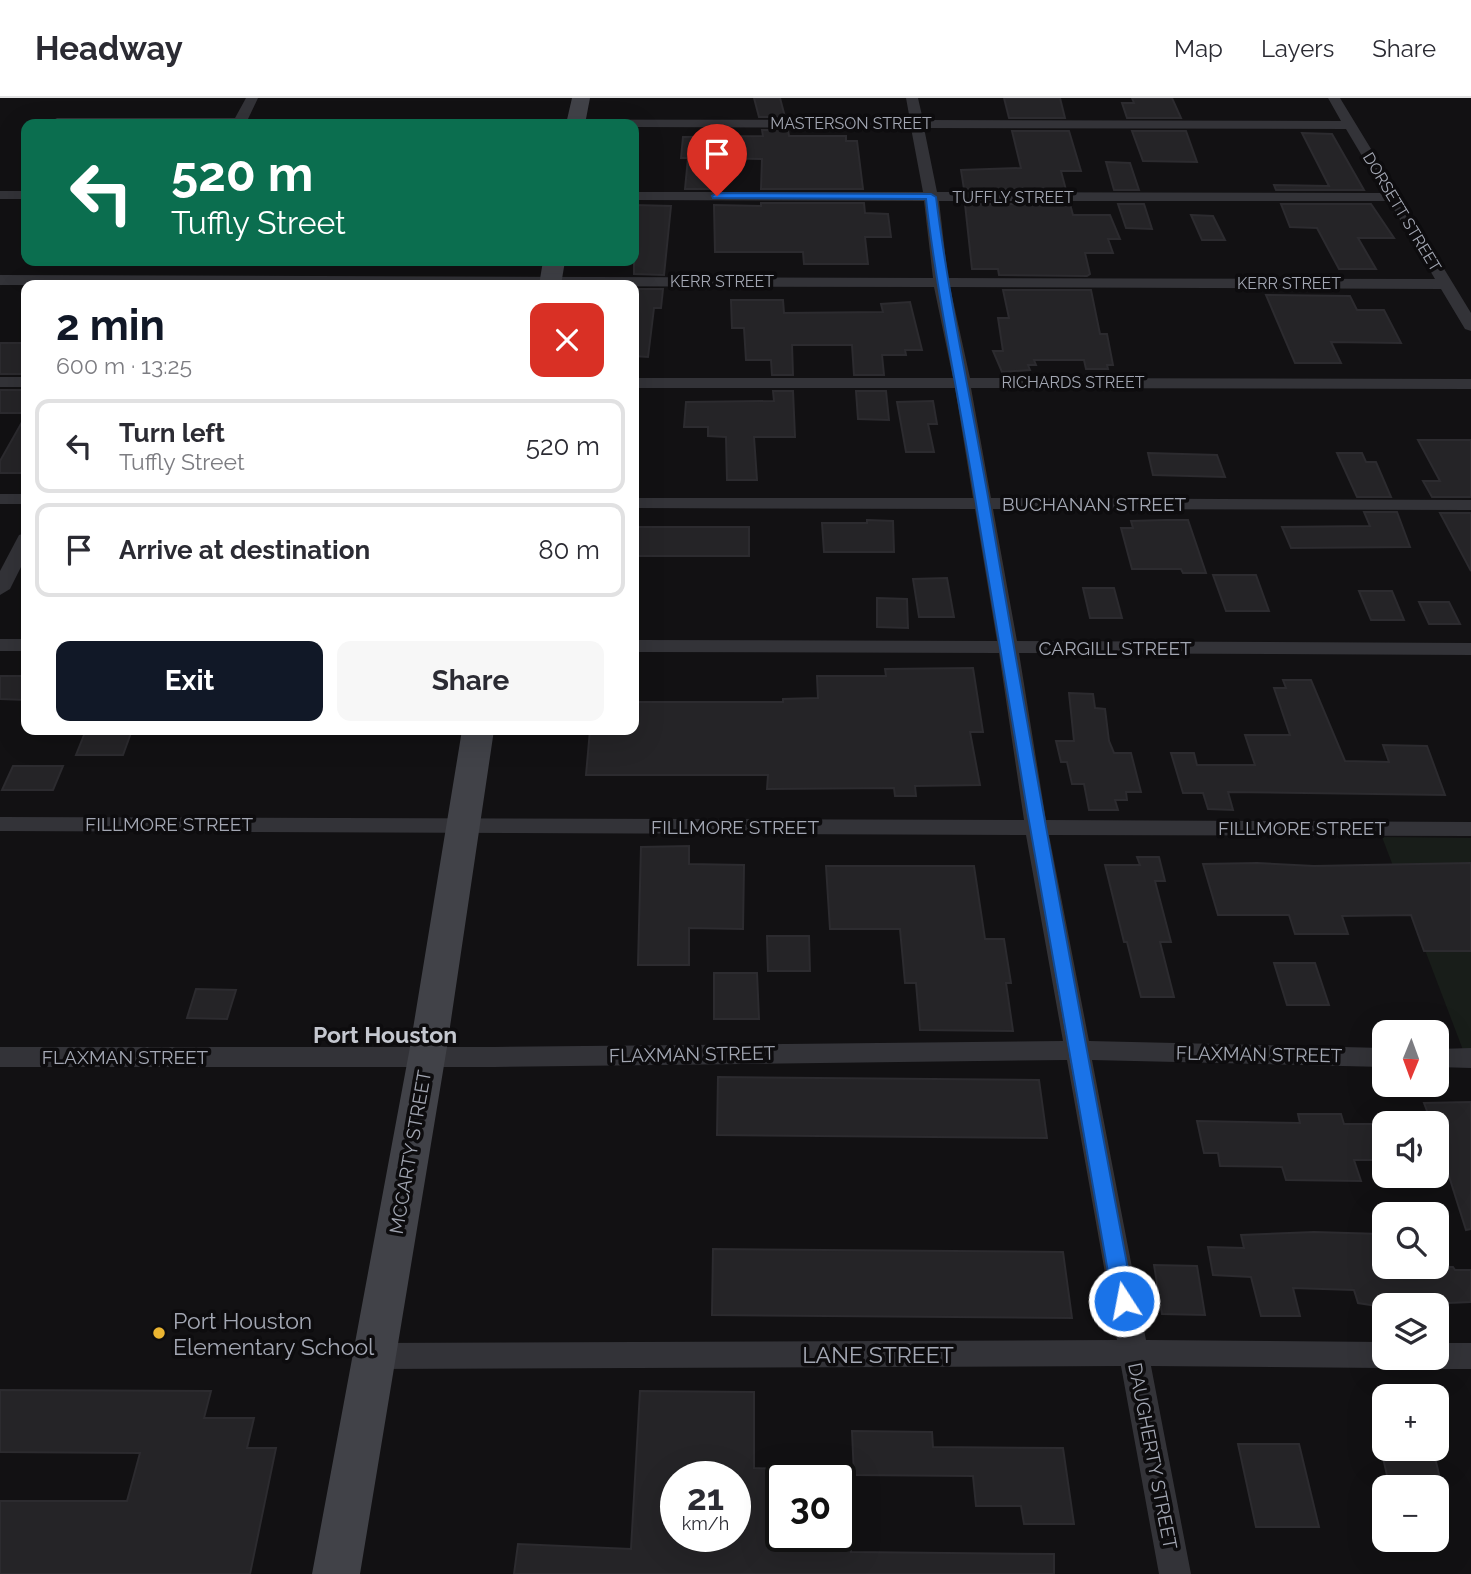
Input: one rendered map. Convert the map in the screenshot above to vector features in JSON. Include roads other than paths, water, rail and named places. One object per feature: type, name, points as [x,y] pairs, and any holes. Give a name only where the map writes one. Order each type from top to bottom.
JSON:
[{"type":"main road","points":[[577,119],[581,98]]},
{"type":"main road","name":"MCCARTY STREET","points":[[336,1574],[372,1356],[428,1056],[477,735]]},
{"type":"street","points":[[242,119],[252,98]]},
{"type":"street","name":"DAUGHERTY STREET","points":[[912,98],[931,197],[941,282],[962,382],[1036,826],[1175,1574]]},
{"type":"street","name":"DORSETT STREET","points":[[1334,98],[1471,326]]},
{"type":"street","name":"MASTERSON STREET","points":[[639,124],[1350,125]]},
{"type":"street","points":[[0,195],[21,195]]},
{"type":"street","name":"TUFFLY STREET","points":[[639,196],[1393,197]]},
{"type":"street","name":"KERR STREET","points":[[269,280],[551,275],[941,282],[1444,284]]},
{"type":"street","name":"KERR STREET","points":[[0,280],[21,280]]},
{"type":"street","points":[[0,382],[21,382]]},
{"type":"street","name":"RICHARDS STREET","points":[[639,383],[1471,384]]},
{"type":"street","points":[[0,499],[21,499]]},
{"type":"street","name":"BUCHANAN STREET","points":[[639,503],[1471,505]]},
{"type":"street","points":[[0,589],[21,549]]},
{"type":"street","points":[[0,645],[21,645]]},
{"type":"street","name":"CARGILL STREET","points":[[639,646],[1471,649]]},
{"type":"street","name":"FILLMORE STREET","points":[[0,824],[1471,828]]},
{"type":"street","name":"FLAXMAN STREET","points":[[0,1056],[428,1056],[1076,1050],[1372,1057]]},
{"type":"street","points":[[1449,1058],[1471,1059]]},
{"type":"street","name":"LANE STREET","points":[[372,1356],[1133,1353],[1372,1355]]},
{"type":"street","points":[[1449,1356],[1471,1356]]},
{"type":"place","name":"Port Houston Elementary School","points":[[159,1333]]},
{"type":"district","name":"Port Houston","points":[[385,1034]]}]
